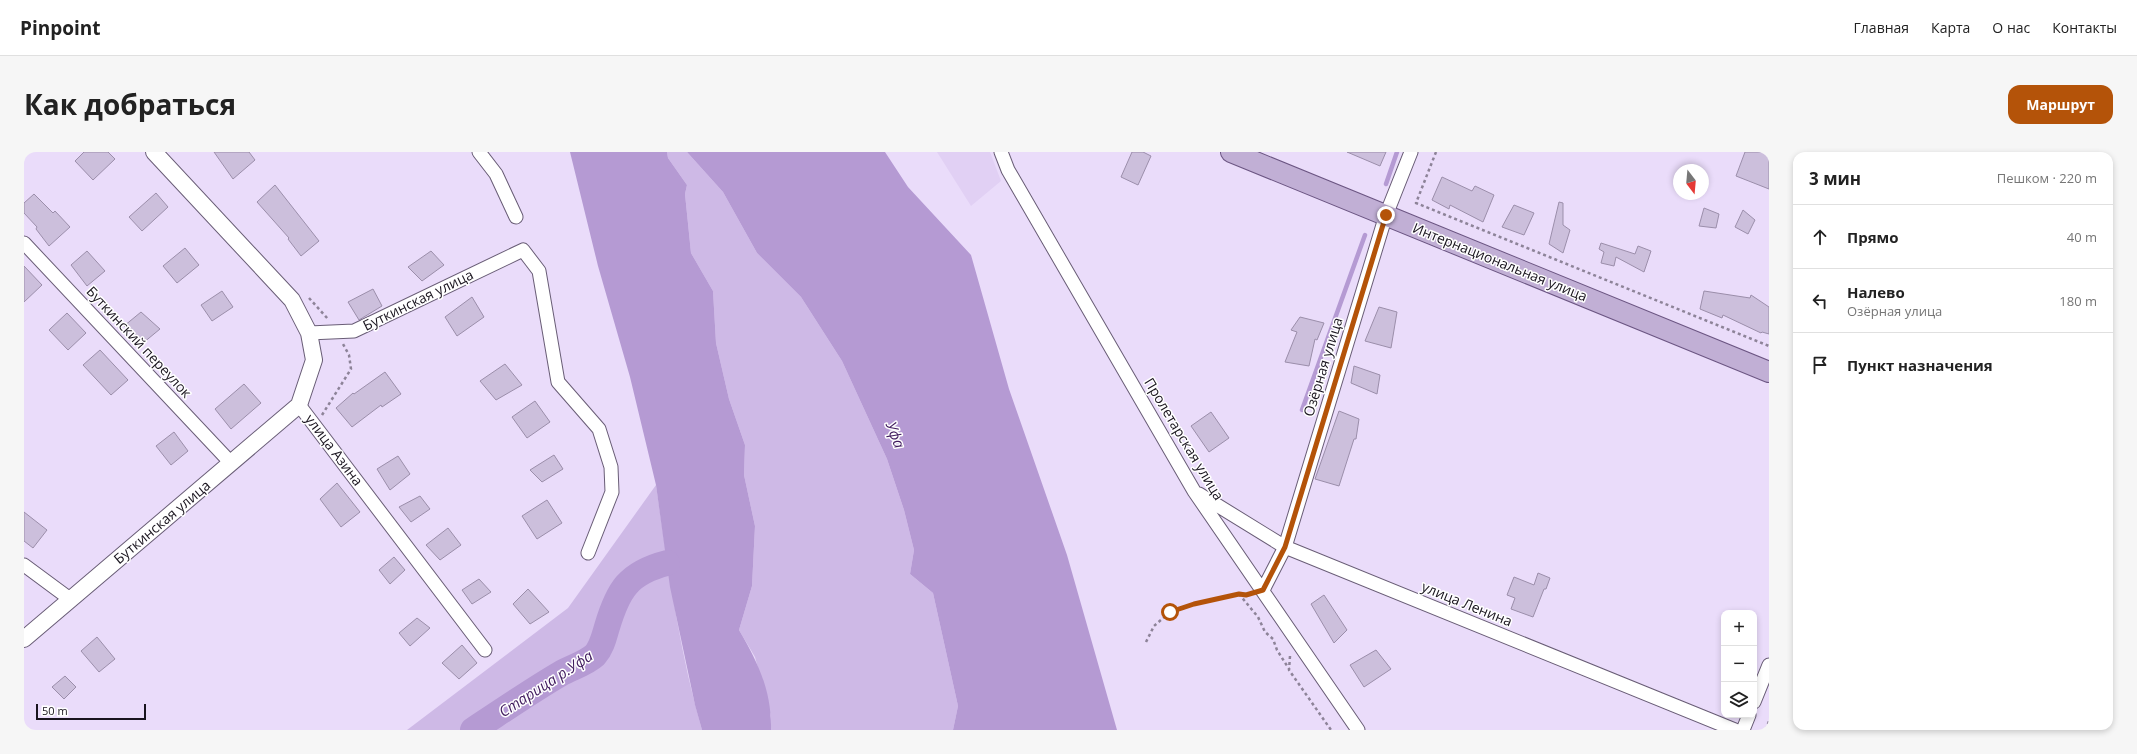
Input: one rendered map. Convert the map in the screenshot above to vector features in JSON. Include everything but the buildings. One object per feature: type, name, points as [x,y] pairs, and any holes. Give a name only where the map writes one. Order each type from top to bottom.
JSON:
[{"type":"main road","name":"Интернациональная улица","points":[[1231,152],[1769,372]]},
{"type":"street","name":"улица Азина","points":[[154,152],[292,300],[309,333],[314,360],[299,405],[485,650]]},
{"type":"street","points":[[479,152],[496,174],[516,217]]},
{"type":"street","name":"Пролетарская улица","points":[[1001,152],[1008,170],[1194,491],[1358,730]]},
{"type":"street","name":"Озёрная улица","points":[[1263,590],[1285,547],[1386,215],[1411,152]]},
{"type":"street","name":"Буткинский переулок","points":[[24,243],[231,463]]},
{"type":"street","name":"Буткинская улица","points":[[309,333],[354,331],[523,250],[539,271],[558,382],[599,429],[611,467],[612,492],[588,553]]},
{"type":"street","name":"Буткинская улица","points":[[24,639],[299,405]]},
{"type":"street","name":"улица Ленина","points":[[1194,491],[1285,547],[1735,730]]},
{"type":"street","points":[[24,565],[70,599]]},
{"type":"street","points":[[1757,695],[1769,665]]},
{"type":"street","points":[[1743,730],[1748,718]]},
{"type":"path","points":[[1436,152],[1416,203],[1769,346]]},
{"type":"path","points":[[1146,642],[1154,626],[1170,612],[1194,604],[1239,594],[1246,595],[1263,590]]},
{"type":"path","points":[[1239,594],[1258,617],[1265,632],[1273,639],[1277,650],[1289,670],[1331,730]]},
{"type":"path","points":[[1289,670],[1293,634]]},
{"type":"path","points":[[1766,730],[1769,721]]},
{"type":"shaded area","points":[[667,152],[687,152],[723,192],[757,253],[801,297],[842,361],[887,459],[904,510],[914,550],[910,574],[933,593],[958,706],[953,730],[771,730],[771,716],[755,657],[739,630],[752,586],[755,526],[744,475],[745,445],[729,399],[716,343],[713,291],[691,253],[685,194],[687,185],[668,158]]},
{"type":"shaded area","points":[[937,152],[990,152],[1001,181],[971,206]]},
{"type":"shaded area","points":[[656,485],[681,639],[702,730],[407,730],[568,608]]},
{"type":"water","points":[[570,152],[667,152],[668,158],[687,185],[685,194],[691,253],[713,291],[716,343],[729,399],[745,445],[744,475],[755,526],[752,586],[739,630],[758,666],[766,690],[771,716],[771,730],[702,730],[695,705],[670,587],[656,485],[630,377],[598,266]]},
{"type":"water","name":"Уфа","points":[[687,152],[885,152],[908,187],[971,255],[1009,389],[1067,555],[1117,730],[953,730],[958,706],[933,593],[910,574],[914,550],[904,510],[887,459],[842,361],[801,297],[757,253],[723,192]]},
{"type":"waterway","points":[[1386,184],[1397,152]]},
{"type":"waterway","points":[[1302,410],[1365,235]]},
{"type":"waterway","name":"Старица р.Уфа","points":[[473,730],[516,701],[595,655],[602,642],[611,614],[626,585],[643,572],[667,563]]},
{"type":"route","points":[[1170,612],[1194,604],[1218,600],[1239,594],[1246,595],[1263,590],[1285,547],[1386,215]]}]
